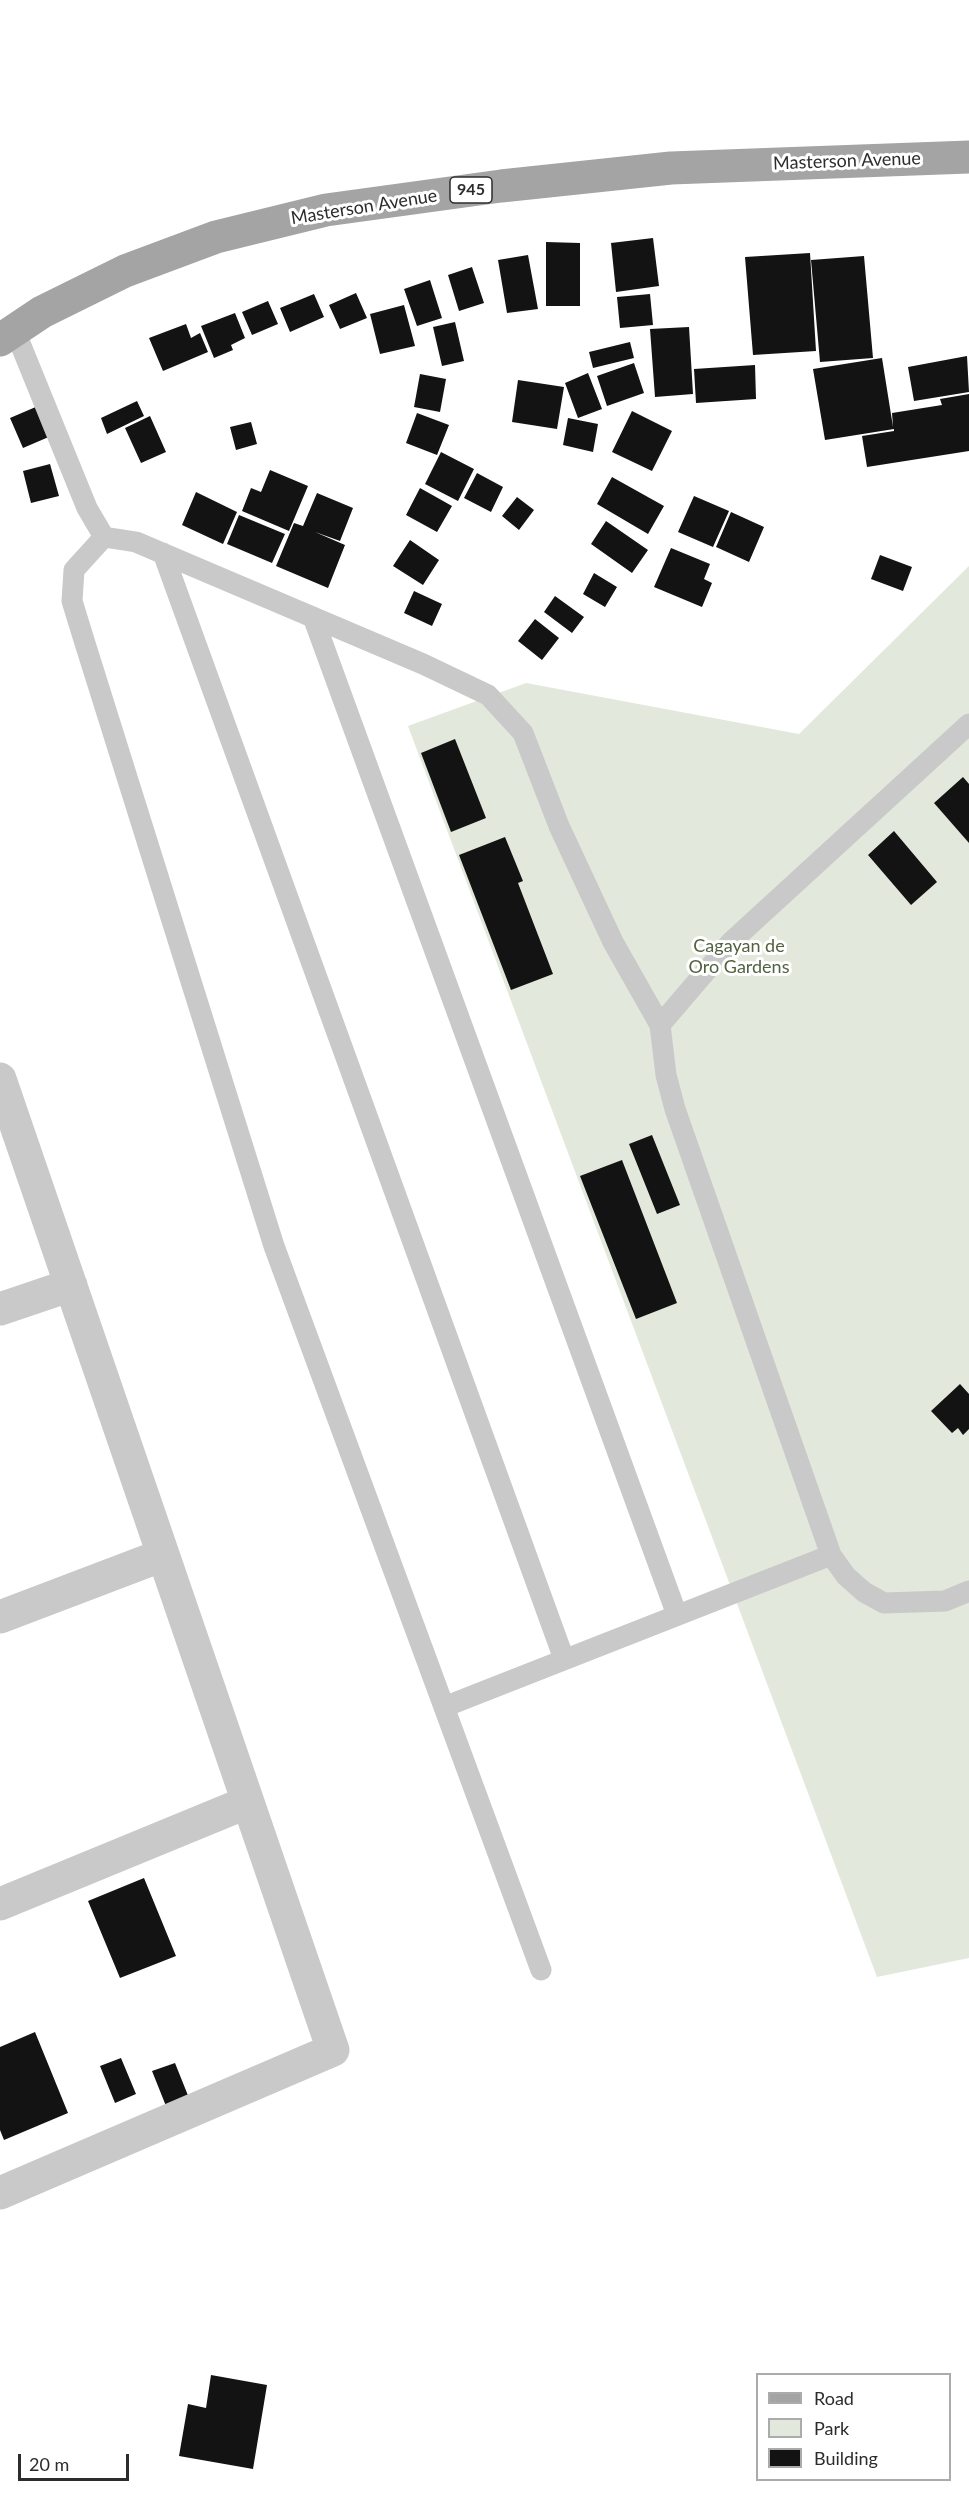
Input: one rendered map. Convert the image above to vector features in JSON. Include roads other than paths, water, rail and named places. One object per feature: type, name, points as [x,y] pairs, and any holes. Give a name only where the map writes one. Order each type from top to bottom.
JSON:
[{"type":"main road","name":"Masterson Avenue","points":[[7,336],[42,312],[125,271],[216,237],[326,210],[501,186],[671,168],[969,157]]},
{"type":"street","points":[[0,1079],[333,2050],[1,2191]]},
{"type":"street","points":[[0,1309],[71,1285]]},
{"type":"street","points":[[0,1617],[163,1556]]},
{"type":"street","points":[[0,1904],[248,1802]]},
{"type":"lane","points":[[7,336],[87,508],[104,537]]},
{"type":"lane","points":[[104,537],[136,542],[423,664],[488,695],[523,733],[559,825],[613,942],[660,1025],[666,1075],[675,1109],[831,1555],[855,1584],[884,1603],[945,1601],[969,1591]]},
{"type":"lane","points":[[104,537],[74,570],[72,601],[274,1246],[541,1970]]},
{"type":"lane","points":[[163,553],[564,1659]]},
{"type":"lane","points":[[313,617],[677,1615]]},
{"type":"lane","points":[[660,1025],[731,942],[969,724]]},
{"type":"lane","points":[[444,1707],[831,1555]]},
{"type":"park label","name":"Cagayan de Oro Gardens","points":[[739,956]]}]
